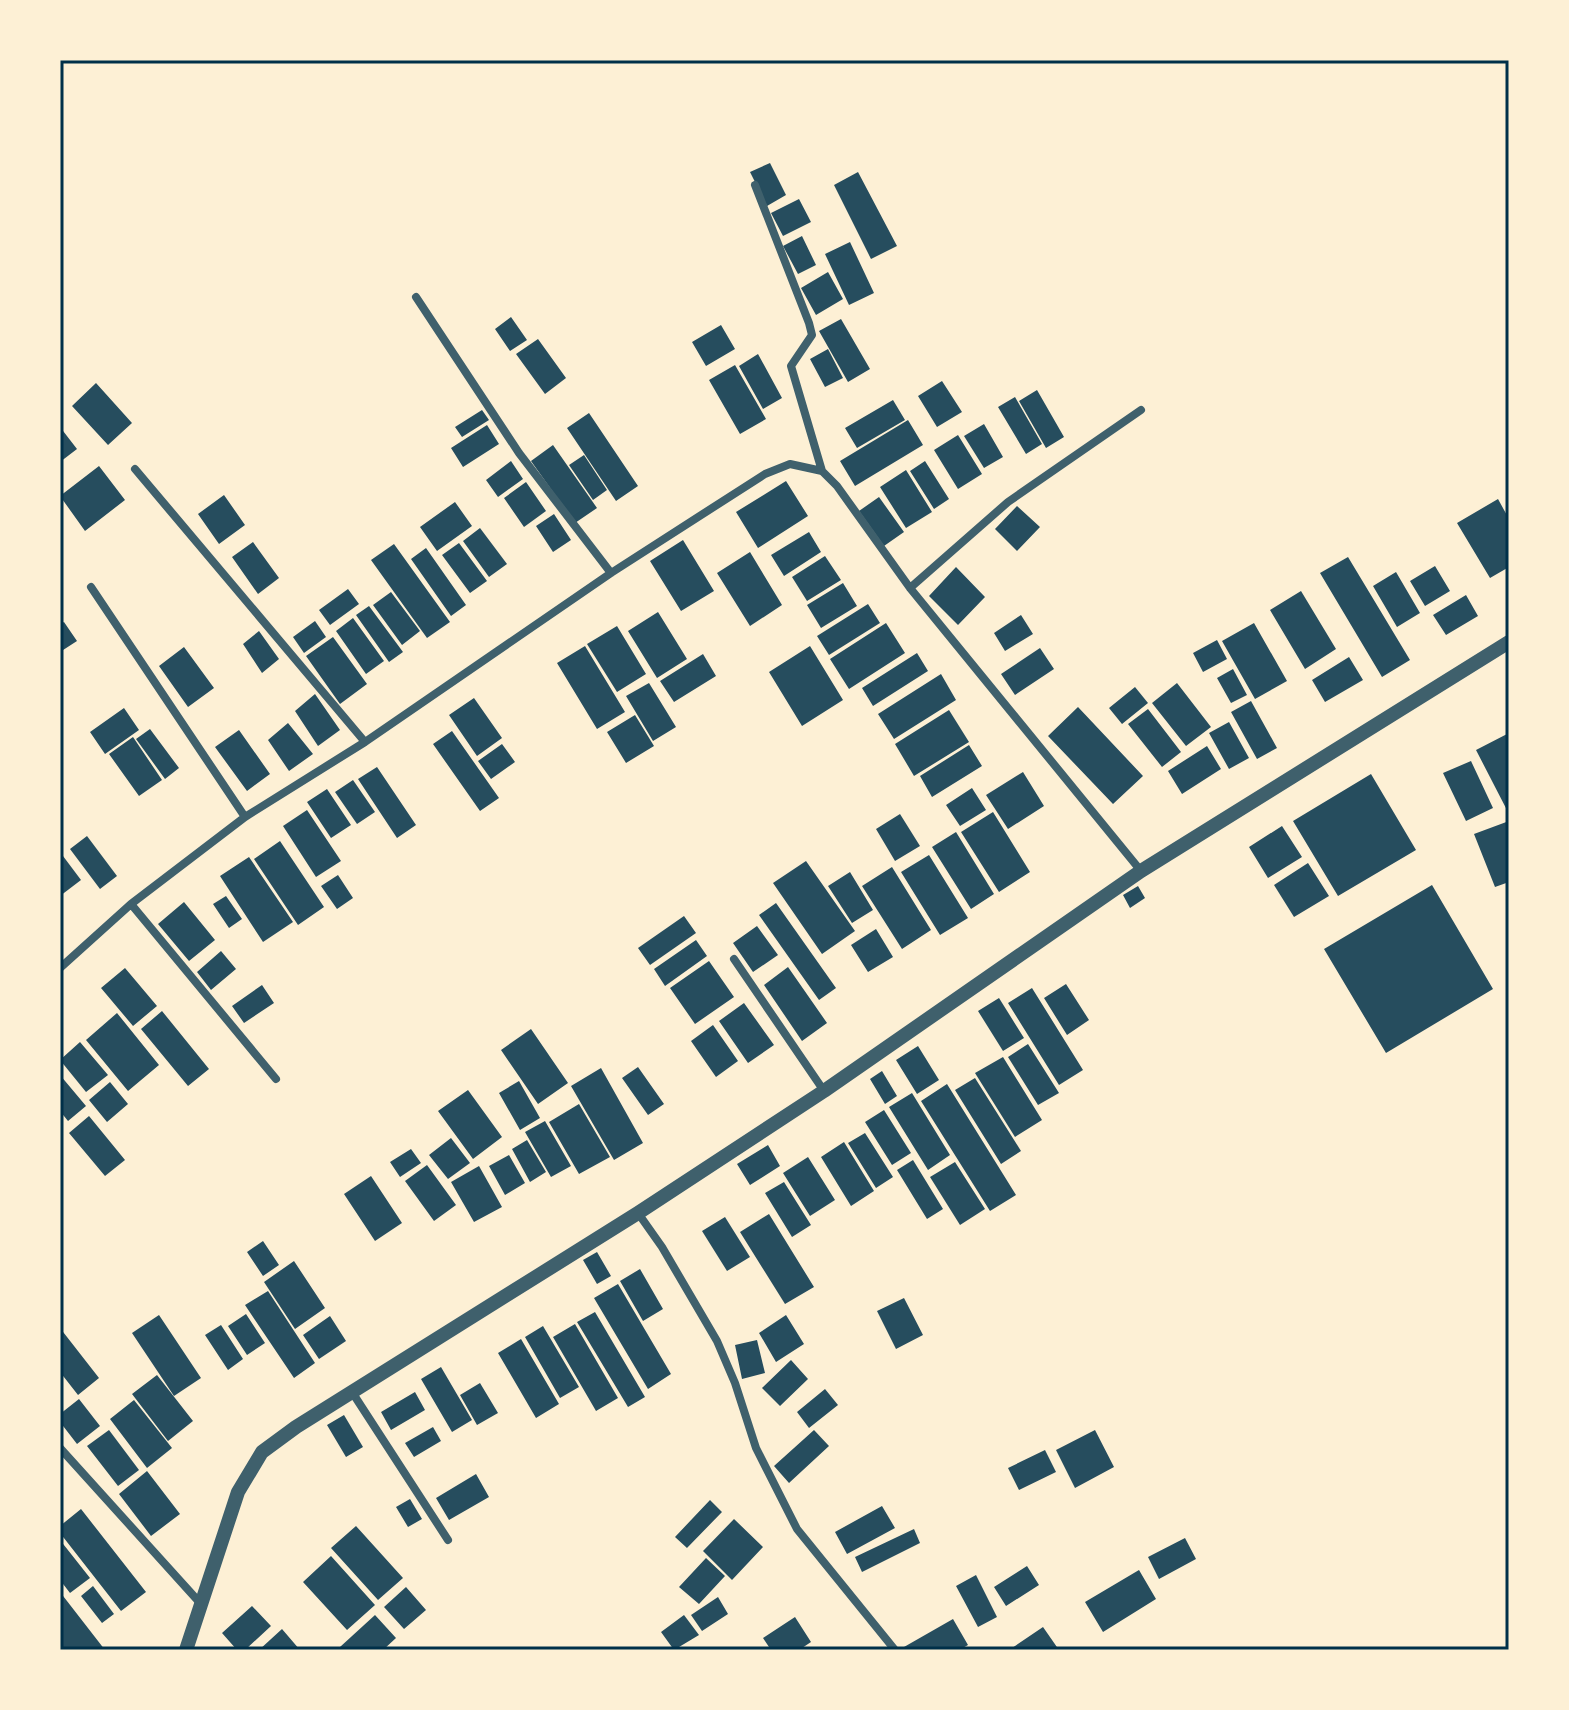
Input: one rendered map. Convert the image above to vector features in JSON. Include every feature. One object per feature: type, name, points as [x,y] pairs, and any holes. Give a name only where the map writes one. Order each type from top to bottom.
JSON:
[{"type":"street","points":[[755,185],[812,335],[791,366],[822,471],[837,486],[910,588],[1141,871]]},
{"type":"street","points":[[416,297],[519,453],[611,573]]},
{"type":"street","points":[[910,588],[1008,502],[1141,410]]},
{"type":"street","points":[[60,968],[131,904],[245,817],[365,742],[611,573],[765,474],[790,464],[822,471]]},
{"type":"street","points":[[135,469],[365,742]]},
{"type":"street","points":[[91,587],[245,817]]},
{"type":"street","points":[[186,1650],[238,1492],[262,1452],[824,1091],[1141,871],[1509,642]]},
{"type":"street","points":[[131,904],[276,1079]]},
{"type":"street","points":[[734,959],[824,1091]]},
{"type":"street","points":[[638,1213],[662,1247],[717,1341],[735,1383],[756,1448],[797,1529],[895,1650]]},
{"type":"street","points":[[352,1392],[448,1540]]},
{"type":"street","points":[[60,1448],[201,1605]]},
{"type":"building","points":[[770,163],[786,195],[767,206],[750,172]]},
{"type":"building","points":[[858,172],[897,246],[871,259],[834,185]]},
{"type":"building","points":[[799,199],[811,222],[783,236],[771,213]]},
{"type":"building","points":[[802,236],[816,265],[798,274],[783,246]]},
{"type":"building","points":[[850,242],[874,293],[849,305],[825,254]]},
{"type":"building","points":[[828,272],[843,299],[816,315],[801,288]]},
{"type":"building","points":[[511,317],[527,340],[510,351],[495,329]]},
{"type":"building","points":[[841,319],[870,369],[848,382],[819,331]]},
{"type":"building","points":[[721,325],[735,349],[706,366],[692,342]]},
{"type":"building","points":[[538,339],[566,378],[545,394],[516,354]]},
{"type":"building","points":[[828,349],[843,378],[825,387],[810,359]]},
{"type":"building","points":[[758,354],[782,398],[763,409],[739,366]]},
{"type":"building","points":[[735,365],[766,419],[740,434],[709,380]]},
{"type":"building","points":[[942,381],[962,412],[937,427],[918,396]]},
{"type":"building","points":[[96,383],[132,423],[108,445],[72,406]]},
{"type":"building","points":[[1037,390],[1064,437],[1046,448],[1019,401]]},
{"type":"building","points":[[1015,397],[1042,444],[1026,454],[998,407]]},
{"type":"building","points":[[893,400],[905,420],[857,448],[845,428]]},
{"type":"building","points":[[482,410],[489,420],[462,437],[455,427]]},
{"type":"building","points":[[589,413],[638,486],[616,501],[567,428]]},
{"type":"building","points":[[908,420],[923,445],[855,486],[840,461]]},
{"type":"building","points":[[984,424],[1003,457],[984,468],[964,436]]},
{"type":"building","points":[[487,425],[499,444],[463,467],[451,448]]},
{"type":"building","points":[[60,427],[77,449],[60,462]]},
{"type":"building","points":[[958,435],[982,474],[958,489],[934,450]]},
{"type":"building","points":[[553,445],[597,508],[575,523],[531,461]]},
{"type":"building","points":[[584,455],[607,490],[593,500],[569,465]]},
{"type":"building","points":[[511,461],[523,479],[498,497],[486,480]]},
{"type":"building","points":[[925,461],[949,499],[934,509],[910,471]]},
{"type":"building","points":[[99,466],[125,500],[85,531],[60,496]]},
{"type":"building","points":[[906,470],[932,512],[906,528],[880,487]]},
{"type":"building","points":[[786,481],[808,516],[758,548],[736,512]]},
{"type":"building","points":[[526,482],[546,511],[524,527],[504,498]]},
{"type":"building","points":[[224,495],[245,525],[219,544],[198,514]]},
{"type":"building","points":[[879,497],[904,532],[884,546],[859,511]]},
{"type":"building","points":[[1498,499],[1509,519],[1509,567],[1490,578],[1457,523]]},
{"type":"building","points":[[455,502],[472,526],[437,551],[420,527]]},
{"type":"building","points":[[1017,506],[1040,527],[1017,551],[995,529]]},
{"type":"building","points":[[554,514],[571,540],[553,552],[536,526]]},
{"type":"building","points":[[480,528],[507,564],[489,577],[463,541]]},
{"type":"building","points":[[809,532],[821,552],[784,576],[771,555]]},
{"type":"building","points":[[683,540],[714,591],[681,611],[650,561]]},
{"type":"building","points":[[253,542],[279,578],[258,594],[232,557]]},
{"type":"building","points":[[459,543],[487,581],[470,593],[442,555]]},
{"type":"building","points":[[394,544],[450,622],[427,638],[371,560]]},
{"type":"building","points":[[426,548],[466,605],[451,616],[411,559]]},
{"type":"building","points":[[750,552],[782,605],[750,626],[717,573]]},
{"type":"building","points":[[825,556],[841,580],[807,601],[792,577]]},
{"type":"building","points":[[1348,557],[1410,660],[1382,677],[1320,573]]},
{"type":"building","points":[[1435,566],[1450,591],[1425,606],[1410,581]]},
{"type":"building","points":[[956,567],[985,597],[958,625],[929,596]]},
{"type":"building","points":[[1396,572],[1420,613],[1397,627],[1373,586]]},
{"type":"building","points":[[843,583],[857,606],[821,628],[807,605]]},
{"type":"building","points":[[348,589],[359,604],[330,625],[319,610]]},
{"type":"building","points":[[1301,591],[1336,649],[1305,669],[1270,610]]},
{"type":"building","points":[[391,592],[420,631],[402,645],[373,605]]},
{"type":"building","points":[[1466,595],[1478,616],[1446,635],[1433,615]]},
{"type":"building","points":[[868,604],[880,623],[829,655],[817,636]]},
{"type":"building","points":[[369,606],[403,652],[389,662],[356,615]]},
{"type":"building","points":[[658,612],[687,659],[657,678],[628,631]]},
{"type":"building","points":[[1021,615],[1033,634],[1005,651],[994,633]]},
{"type":"building","points":[[353,618],[384,661],[366,674],[336,631]]},
{"type":"building","points":[[315,621],[326,637],[304,653],[293,637]]},
{"type":"building","points":[[64,622],[77,641],[60,652],[60,624]]},
{"type":"building","points":[[886,623],[905,653],[849,689],[830,659]]},
{"type":"building","points":[[1254,623],[1287,681],[1255,699],[1222,641]]},
{"type":"building","points":[[617,626],[646,674],[617,692],[587,644]]},
{"type":"building","points":[[259,631],[279,659],[262,673],[243,644]]},
{"type":"building","points":[[333,637],[367,684],[340,704],[306,656]]},
{"type":"building","points":[[1217,640],[1227,659],[1203,672],[1193,653]]},
{"type":"building","points":[[585,646],[625,712],[597,729],[557,663]]},
{"type":"building","points":[[810,646],[843,700],[802,726],[769,672]]},
{"type":"building","points":[[184,647],[214,688],[188,707],[159,666]]},
{"type":"building","points":[[1040,648],[1054,669],[1015,695],[1001,674]]},
{"type":"building","points":[[917,653],[928,671],[873,706],[862,688]]},
{"type":"building","points":[[703,654],[716,676],[674,702],[660,681]]},
{"type":"building","points":[[1349,657],[1363,680],[1325,702],[1312,680]]},
{"type":"building","points":[[1233,669],[1247,695],[1231,703],[1217,678]]},
{"type":"building","points":[[941,674],[956,700],[894,739],[878,714]]},
{"type":"building","points":[[649,683],[676,727],[653,741],[626,696]]},
{"type":"building","points":[[1177,683],[1211,727],[1186,746],[1152,703]]},
{"type":"building","points":[[1135,687],[1148,703],[1122,724],[1109,708]]},
{"type":"building","points":[[315,694],[340,730],[318,746],[295,711]]},
{"type":"building","points":[[474,698],[502,738],[477,756],[449,715]]},
{"type":"building","points":[[1251,701],[1277,748],[1257,759],[1231,712]]},
{"type":"building","points":[[1078,707],[1143,776],[1113,804],[1048,736]]},
{"type":"building","points":[[124,708],[139,730],[105,754],[90,732]]},
{"type":"building","points":[[1148,709],[1181,752],[1162,767],[1128,724]]},
{"type":"building","points":[[949,710],[969,742],[914,776],[895,744]]},
{"type":"building","points":[[635,715],[654,746],[626,763],[607,732]]},
{"type":"building","points":[[1229,722],[1249,758],[1229,769],[1209,733]]},
{"type":"building","points":[[288,723],[313,754],[289,771],[268,740]]},
{"type":"building","points":[[150,729],[179,768],[165,779],[136,739]]},
{"type":"building","points":[[239,730],[270,774],[247,791],[215,747]]},
{"type":"building","points":[[452,731],[499,798],[480,811],[433,744]]},
{"type":"building","points":[[1509,733],[1509,814],[1476,750]]},
{"type":"building","points":[[133,737],[162,780],[139,796],[109,754]]},
{"type":"building","points":[[502,744],[515,762],[491,779],[478,761]]},
{"type":"building","points":[[969,745],[982,766],[932,797],[920,776]]},
{"type":"building","points":[[1207,746],[1221,769],[1182,794],[1168,771]]},
{"type":"building","points":[[1471,761],[1493,808],[1466,821],[1443,773]]},
{"type":"building","points":[[377,767],[416,825],[397,838],[358,779]]},
{"type":"building","points":[[1023,772],[1044,806],[1008,829],[986,795]]},
{"type":"building","points":[[1371,774],[1416,850],[1338,896],[1293,821]]},
{"type":"building","points":[[353,780],[375,812],[357,824],[335,792]]},
{"type":"building","points":[[972,788],[986,810],[960,826],[946,805]]},
{"type":"building","points":[[327,789],[351,825],[331,838],[307,802]]},
{"type":"building","points":[[307,810],[341,861],[316,877],[283,826]]},
{"type":"building","points":[[993,812],[1030,872],[999,892],[961,832]]},
{"type":"building","points":[[900,814],[920,846],[895,861],[876,829]]},
{"type":"building","points":[[1509,821],[1509,882],[1495,887],[1474,834]]},
{"type":"building","points":[[1282,826],[1302,857],[1268,878],[1249,847]]},
{"type":"building","points":[[956,832],[994,894],[971,909],[932,847]]},
{"type":"building","points":[[87,836],[117,876],[100,889],[70,849]]},
{"type":"building","points":[[280,841],[324,907],[298,925],[254,859]]},
{"type":"building","points":[[60,852],[81,880],[60,896]]},
{"type":"building","points":[[929,855],[968,918],[940,935],[901,872]]},
{"type":"building","points":[[249,857],[293,922],[263,942],[220,876]]},
{"type":"building","points":[[806,861],[855,931],[822,954],[773,883]]},
{"type":"building","points":[[1308,863],[1329,896],[1294,917],[1274,885]]},
{"type":"building","points":[[892,867],[931,930],[902,949],[862,886]]},
{"type":"building","points":[[850,872],[873,910],[852,923],[828,886]]},
{"type":"building","points":[[338,875],[353,898],[337,909],[321,886]]},
{"type":"building","points":[[1432,885],[1493,989],[1386,1053],[1324,949]]},
{"type":"building","points":[[1138,886],[1145,898],[1130,908],[1123,895]]},
{"type":"building","points":[[226,896],[242,919],[229,928],[213,904]]},
{"type":"building","points":[[184,902],[215,940],[189,961],[158,924]]},
{"type":"building","points":[[776,903],[836,988],[819,1000],[759,915]]},
{"type":"building","points":[[684,916],[696,933],[650,965],[638,948]]},
{"type":"building","points":[[757,926],[778,955],[753,972],[733,943]]},
{"type":"building","points":[[876,929],[893,957],[868,972],[851,945]]},
{"type":"building","points":[[696,940],[707,956],[665,986],[654,969]]},
{"type":"building","points":[[221,951],[236,969],[211,990],[197,972]]},
{"type":"building","points":[[709,961],[734,997],[695,1024],[670,988]]},
{"type":"building","points":[[788,967],[827,1023],[802,1041],[764,985]]},
{"type":"building","points":[[125,968],[157,1006],[133,1026],[101,988]]},
{"type":"building","points":[[1066,984],[1089,1020],[1067,1035],[1044,998]]},
{"type":"building","points":[[262,985],[274,1003],[244,1023],[232,1006]]},
{"type":"building","points":[[1032,988],[1083,1070],[1059,1085],[1008,1003]]},
{"type":"building","points":[[999,998],[1024,1038],[1003,1051],[978,1011]]},
{"type":"building","points":[[744,1003],[774,1045],[748,1063],[719,1021]]},
{"type":"building","points":[[162,1011],[209,1069],[188,1086],[141,1029]]},
{"type":"building","points":[[117,1013],[159,1065],[128,1091],[86,1040]]},
{"type":"building","points":[[713,1025],[738,1061],[716,1077],[691,1041]]},
{"type":"building","points":[[531,1029],[568,1083],[538,1104],[501,1050]]},
{"type":"building","points":[[80,1042],[108,1075],[86,1092],[60,1060]]},
{"type":"building","points":[[1028,1044],[1059,1093],[1038,1105],[1008,1057]]},
{"type":"building","points":[[918,1046],[939,1080],[917,1094],[896,1060]]},
{"type":"building","points":[[1003,1057],[1042,1120],[1015,1137],[975,1073]]},
{"type":"building","points":[[638,1067],[664,1104],[648,1115],[622,1078]]},
{"type":"building","points":[[601,1068],[643,1143],[614,1160],[571,1086]]},
{"type":"building","points":[[882,1071],[897,1096],[885,1104],[870,1079]]},
{"type":"building","points":[[60,1075],[86,1106],[68,1121],[60,1111]]},
{"type":"building","points":[[975,1078],[1021,1151],[1001,1164],[955,1090]]},
{"type":"building","points":[[519,1081],[540,1118],[520,1130],[499,1093]]},
{"type":"building","points":[[110,1082],[128,1104],[107,1122],[89,1100]]},
{"type":"building","points":[[947,1084],[1016,1195],[990,1211],[921,1101]]},
{"type":"building","points":[[468,1090],[502,1137],[473,1159],[438,1111]]},
{"type":"building","points":[[912,1093],[950,1155],[928,1170],[889,1107]]},
{"type":"building","points":[[579,1104],[610,1157],[579,1174],[549,1122]]},
{"type":"building","points":[[884,1110],[911,1153],[892,1165],[865,1122]]},
{"type":"building","points":[[89,1116],[125,1160],[105,1176],[69,1133]]},
{"type":"building","points":[[545,1121],[571,1166],[551,1177],[525,1132]]},
{"type":"building","points":[[865,1133],[893,1177],[876,1188],[848,1143]]},
{"type":"building","points":[[451,1138],[470,1163],[448,1179],[429,1155]]},
{"type":"building","points":[[527,1140],[546,1172],[530,1182],[512,1149]]},
{"type":"building","points":[[844,1142],[874,1191],[851,1206],[821,1157]]},
{"type":"building","points":[[768,1145],[780,1166],[750,1185],[737,1164]]},
{"type":"building","points":[[411,1149],[421,1163],[400,1177],[390,1162]]},
{"type":"building","points":[[509,1155],[525,1183],[505,1195],[489,1166]]},
{"type":"building","points":[[808,1157],[835,1200],[810,1216],[783,1173]]},
{"type":"building","points":[[913,1160],[943,1209],[927,1219],[897,1170]]},
{"type":"building","points":[[955,1162],[985,1209],[960,1225],[930,1177]]},
{"type":"building","points":[[427,1165],[456,1205],[434,1221],[405,1181]]},
{"type":"building","points":[[479,1166],[502,1207],[474,1222],[451,1182]]},
{"type":"building","points":[[371,1176],[402,1223],[375,1241],[344,1194]]},
{"type":"building","points":[[784,1182],[811,1225],[792,1237],[765,1193]]},
{"type":"building","points":[[769,1214],[814,1287],[785,1304],[740,1232]]},
{"type":"building","points":[[725,1217],[750,1257],[727,1271],[702,1231]]},
{"type":"building","points":[[263,1241],[279,1265],[263,1276],[247,1252]]},
{"type":"building","points":[[597,1252],[611,1276],[597,1284],[583,1260]]},
{"type":"building","points":[[294,1261],[325,1308],[295,1329],[264,1282]]},
{"type":"building","points":[[640,1269],[663,1309],[643,1321],[620,1281]]},
{"type":"building","points":[[618,1284],[671,1374],[648,1389],[594,1298]]},
{"type":"building","points":[[268,1291],[315,1363],[294,1378],[245,1305]]},
{"type":"building","points":[[904,1298],[923,1335],[896,1349],[877,1311]]},
{"type":"building","points":[[595,1312],[645,1397],[628,1407],[577,1322]]},
{"type":"building","points":[[246,1314],[265,1343],[247,1355],[228,1326]]},
{"type":"building","points":[[159,1315],[201,1378],[174,1396],[132,1333]]},
{"type":"building","points":[[786,1315],[804,1344],[776,1362],[759,1333]]},
{"type":"building","points":[[330,1316],[346,1341],[319,1359],[303,1335]]},
{"type":"building","points":[[575,1324],[618,1398],[596,1411],[553,1337]]},
{"type":"building","points":[[221,1325],[243,1359],[228,1370],[205,1335]]},
{"type":"building","points":[[543,1326],[579,1387],[560,1398],[525,1337]]},
{"type":"building","points":[[60,1328],[99,1378],[78,1395],[60,1372]]},
{"type":"building","points":[[521,1339],[559,1404],[536,1418],[498,1353]]},
{"type":"building","points":[[757,1340],[765,1373],[742,1379],[735,1345]]},
{"type":"building","points":[[791,1360],[808,1379],[780,1406],[762,1388]]},
{"type":"building","points":[[441,1367],[472,1420],[452,1432],[421,1379]]},
{"type":"building","points":[[157,1375],[193,1421],[168,1441],[132,1394]]},
{"type":"building","points":[[480,1383],[498,1413],[477,1425],[460,1395]]},
{"type":"building","points":[[825,1389],[838,1405],[809,1428],[797,1412]]},
{"type":"building","points":[[415,1392],[425,1410],[391,1430],[381,1412]]},
{"type":"building","points":[[79,1399],[100,1426],[77,1444],[60,1422],[60,1414]]},
{"type":"building","points":[[134,1400],[172,1448],[147,1468],[110,1419]]},
{"type":"building","points":[[344,1415],[363,1447],[346,1457],[327,1425]]},
{"type":"building","points":[[433,1427],[441,1441],[414,1457],[405,1443]]},
{"type":"building","points":[[109,1430],[139,1470],[118,1486],[87,1446]]},
{"type":"building","points":[[814,1430],[829,1446],[789,1483],[774,1466]]},
{"type":"building","points":[[1095,1430],[1114,1467],[1075,1488],[1056,1450]]},
{"type":"building","points":[[1045,1450],[1056,1472],[1019,1490],[1008,1468]]},
{"type":"building","points":[[147,1471],[180,1514],[151,1536],[119,1494]]},
{"type":"building","points":[[476,1474],[489,1497],[449,1520],[436,1498]]},
{"type":"building","points":[[410,1499],[422,1519],[408,1527],[396,1507]]},
{"type":"building","points":[[710,1500],[722,1512],[687,1548],[675,1537]]},
{"type":"building","points":[[882,1506],[895,1528],[847,1554],[835,1532]]},
{"type":"building","points":[[81,1509],[146,1592],[121,1611],[60,1533],[60,1526]]},
{"type":"building","points":[[734,1519],[763,1547],[732,1580],[703,1551]]},
{"type":"building","points":[[356,1526],[403,1578],[378,1600],[331,1548]]},
{"type":"building","points":[[914,1529],[920,1543],[862,1572],[855,1557]]},
{"type":"building","points":[[1185,1538],[1196,1559],[1159,1579],[1148,1557]]},
{"type":"building","points":[[60,1540],[90,1578],[70,1593],[60,1580]]},
{"type":"building","points":[[331,1556],[375,1605],[347,1630],[303,1582]]},
{"type":"building","points":[[706,1558],[725,1576],[699,1604],[679,1587]]},
{"type":"building","points":[[1027,1566],[1039,1585],[1006,1606],[994,1587]]},
{"type":"building","points":[[1139,1570],[1156,1599],[1103,1632],[1085,1602]]},
{"type":"building","points":[[976,1575],[997,1617],[978,1627],[956,1586]]},
{"type":"building","points":[[93,1586],[114,1614],[102,1623],[81,1596]]},
{"type":"building","points":[[406,1587],[426,1610],[404,1629],[384,1607]]},
{"type":"building","points":[[60,1592],[105,1650],[60,1650]]},
{"type":"building","points":[[718,1597],[728,1614],[702,1631],[691,1615]]},
{"type":"building","points":[[252,1606],[271,1626],[245,1650],[237,1650],[222,1633]]},
{"type":"building","points":[[375,1615],[396,1638],[383,1650],[343,1650],[340,1647]]},
{"type":"building","points":[[684,1615],[699,1635],[674,1650],[661,1632]]},
{"type":"building","points":[[795,1617],[811,1642],[799,1650],[771,1650],[763,1638]]},
{"type":"building","points":[[953,1619],[968,1645],[959,1650],[906,1650],[904,1647]]},
{"type":"building","points":[[1043,1627],[1059,1650],[1009,1650]]},
{"type":"building","points":[[282,1629],[300,1650],[259,1650]]}]
